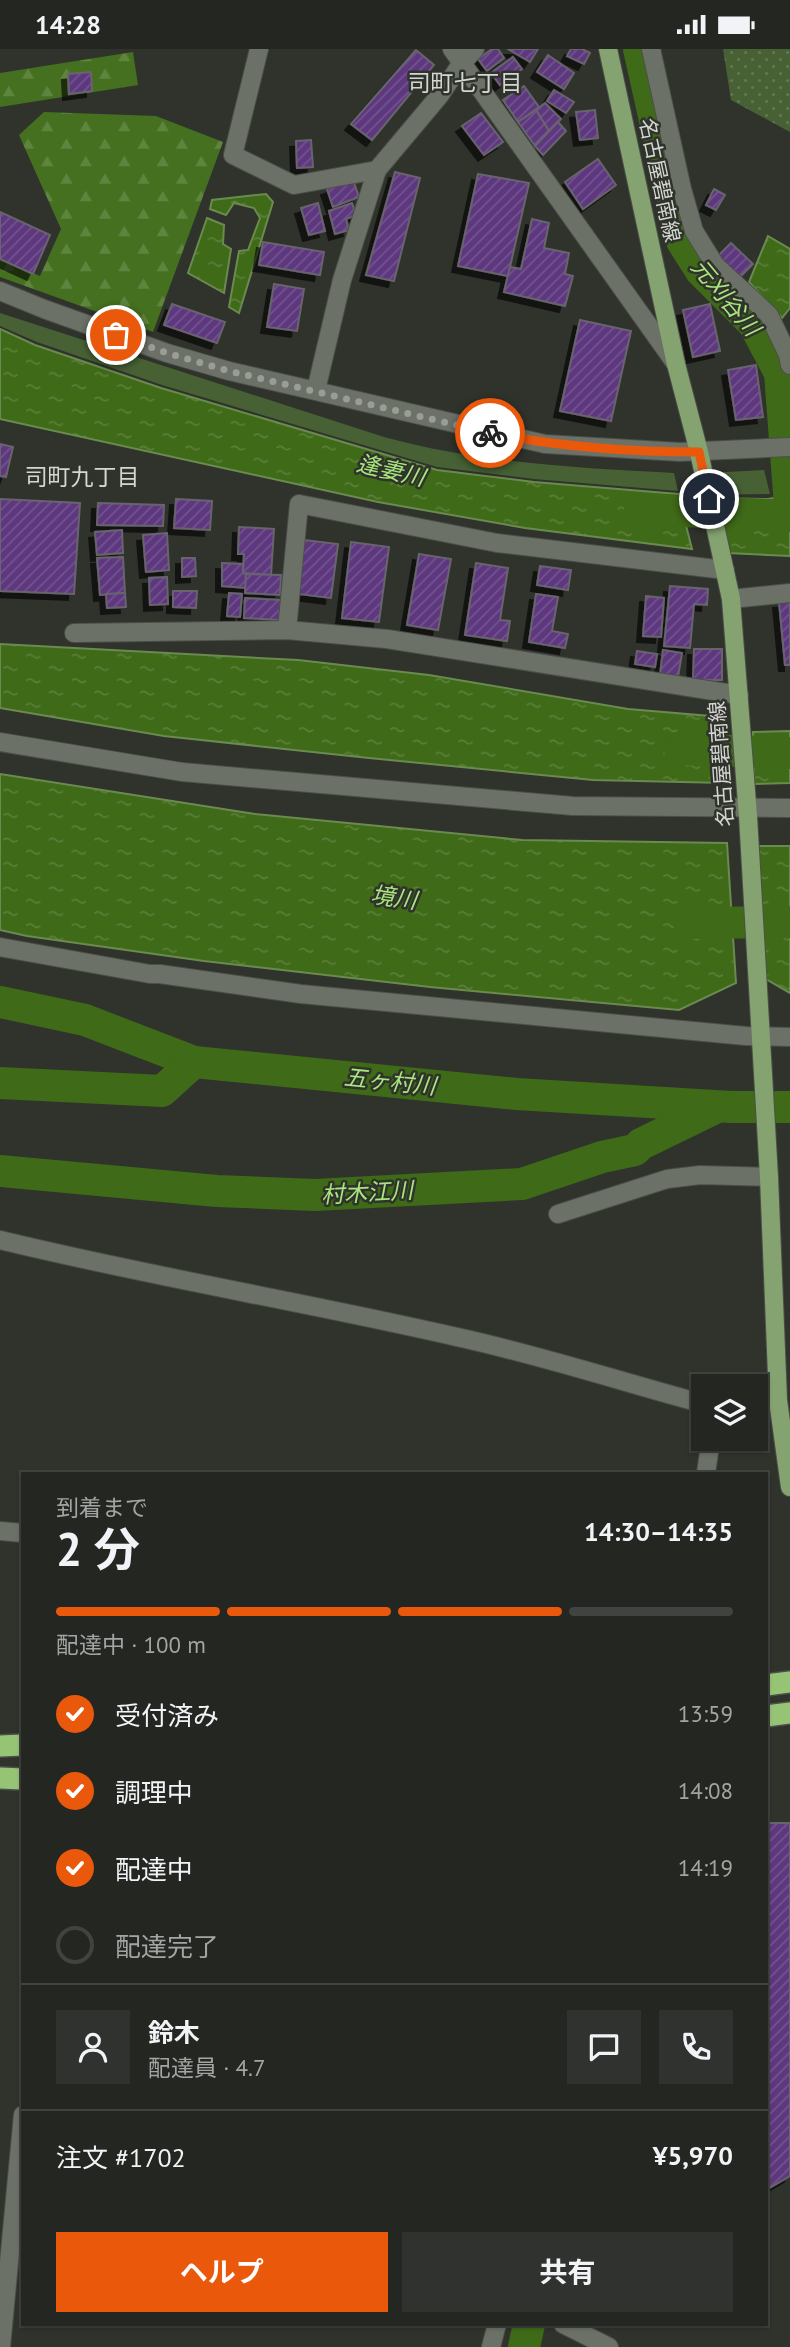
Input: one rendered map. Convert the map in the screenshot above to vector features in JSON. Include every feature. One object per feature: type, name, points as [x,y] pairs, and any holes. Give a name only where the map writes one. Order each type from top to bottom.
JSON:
[{"type":"highway","points":[[768,1685],[790,1682]]},
{"type":"highway","points":[[768,1716],[790,1713]]},
{"type":"highway","points":[[0,1745],[21,1745]]},
{"type":"highway","points":[[0,1778],[21,1779]]},
{"type":"main road","name":"名古屋碧南線","points":[[608,49],[676,364],[699,452],[731,599],[761,1037],[778,1400],[790,1487]]},
{"type":"street","points":[[259,49],[233,155],[294,185],[377,170]]},
{"type":"street","points":[[316,390],[342,280],[377,170],[440,95],[457,56],[475,49]]},
{"type":"street","points":[[651,49],[694,231],[715,265],[769,315],[789,355],[790,365]]},
{"type":"street","points":[[457,56],[676,364]]},
{"type":"street","points":[[0,291],[167,353],[229,371],[545,444],[649,452],[790,447]]},
{"type":"street","points":[[287,631],[299,504],[497,544],[725,570]]},
{"type":"street","points":[[731,599],[790,593]]},
{"type":"street","points":[[74,633],[287,631],[387,639],[739,700]]},
{"type":"street","points":[[0,742],[195,773],[573,806],[790,809]]},
{"type":"street","points":[[0,947],[150,974],[300,994],[761,1037],[790,1037]]},
{"type":"street","points":[[558,1213],[667,1179],[700,1175],[769,1177]]},
{"type":"street","points":[[0,1240],[99,1264],[461,1337],[691,1400]]},
{"type":"street","points":[[768,1401],[778,1400]]},
{"type":"street","points":[[706,1472],[709,1451]]},
{"type":"street","points":[[0,1531],[21,1533]]},
{"type":"street","points":[[1,2347],[21,2132]]},
{"type":"street","points":[[491,2347],[496,2326]]},
{"type":"street","points":[[567,2326],[609,2347]]},
{"type":"shaded area","points":[[723,49],[790,49],[790,132],[731,100]]},
{"type":"shaded area","points":[[0,313],[384,437],[492,458],[674,473],[678,491],[534,479],[437,467],[162,385],[37,342],[0,326]]},
{"type":"shaded area","points":[[764,470],[770,494],[710,495],[707,473]]},
{"type":"green space","points":[[133,52],[138,85],[0,107],[0,73]]},
{"type":"green space","points":[[44,112],[156,116],[223,142],[153,332],[0,277],[0,259],[40,276],[61,229],[19,135]]},
{"type":"water","points":[[266,194],[273,202],[239,313],[229,307],[239,251],[248,250],[260,218],[254,208],[234,203],[226,215],[210,209],[212,200]]},
{"type":"water","points":[[207,218],[224,225],[223,244],[231,249],[224,293],[188,273]]},
{"type":"water","points":[[768,236],[790,249],[790,308],[782,318],[749,282]]},
{"type":"water","points":[[0,329],[35,345],[161,388],[437,470],[534,482],[678,494],[692,549],[525,528],[378,502],[0,419]]},
{"type":"water","points":[[790,495],[790,556],[728,553],[716,498],[768,499]]},
{"type":"water","points":[[0,644],[298,660],[429,675],[628,709],[722,717],[725,783],[593,780],[369,758],[164,736],[0,708]]},
{"type":"water","points":[[790,731],[790,783],[754,784],[753,732]]},
{"type":"water","points":[[0,774],[255,814],[522,840],[727,843],[736,983],[679,1010],[430,987],[204,961],[0,930]]},
{"type":"water","points":[[758,846],[790,846],[790,993],[764,978]]},
{"type":"building","points":[[492,49],[498,49],[504,58],[487,71],[478,59]]},
{"type":"building","points":[[508,49],[538,49],[530,62]]},
{"type":"building","points":[[571,49],[582,49],[590,53],[584,64],[567,56]]},
{"type":"building","points":[[416,50],[434,65],[372,140],[351,124]]},
{"type":"building","points":[[548,55],[574,73],[564,89],[537,72]]},
{"type":"building","points":[[513,57],[522,69],[500,85],[491,73]]},
{"type":"building","points":[[91,72],[92,91],[69,94],[68,74]]},
{"type":"building","points":[[524,86],[539,107],[518,122],[503,100]]},
{"type":"building","points":[[554,90],[574,102],[566,113],[547,101]]},
{"type":"building","points":[[545,103],[561,119],[549,131],[536,110]]},
{"type":"building","points":[[536,110],[549,131],[535,146],[518,122]]},
{"type":"building","points":[[595,110],[598,138],[580,140],[576,112]]},
{"type":"building","points":[[481,113],[503,142],[484,155],[462,126]]},
{"type":"building","points":[[558,122],[566,131],[543,155],[535,146]]},
{"type":"building","points":[[311,140],[313,167],[297,168],[296,141]]},
{"type":"building","points":[[598,159],[616,185],[583,209],[565,182]]},
{"type":"building","points":[[395,172],[420,178],[394,281],[366,275]]},
{"type":"building","points":[[478,174],[529,183],[508,276],[458,266]]},
{"type":"building","points":[[353,180],[359,197],[333,207],[327,189]]},
{"type":"building","points":[[714,189],[725,195],[716,210],[706,205]]},
{"type":"building","points":[[318,203],[325,231],[309,235],[301,208]]},
{"type":"building","points":[[352,203],[356,215],[346,219],[349,230],[335,234],[329,211]]},
{"type":"building","points":[[0,212],[50,235],[33,274],[0,259]]},
{"type":"building","points":[[532,219],[549,223],[544,248],[569,253],[565,274],[573,276],[565,306],[504,292],[510,267],[521,269]]},
{"type":"building","points":[[263,242],[324,252],[320,275],[259,265]]},
{"type":"building","points":[[731,243],[753,264],[739,278],[717,257]]},
{"type":"building","points":[[274,284],[304,289],[297,331],[267,327]]},
{"type":"building","points":[[172,304],[225,322],[217,343],[164,325]]},
{"type":"building","points":[[710,304],[720,351],[693,357],[683,310]]},
{"type":"building","points":[[580,320],[631,331],[611,421],[560,411]]},
{"type":"building","points":[[756,365],[763,417],[736,420],[728,370]]},
{"type":"building","points":[[0,444],[13,447],[6,477],[0,476]]},
{"type":"building","points":[[0,499],[80,503],[74,594],[0,591]]},
{"type":"building","points":[[176,499],[212,501],[210,530],[174,528]]},
{"type":"building","points":[[98,503],[164,505],[163,526],[97,525]]},
{"type":"building","points":[[239,527],[274,529],[271,575],[243,573],[244,554],[238,554]]},
{"type":"building","points":[[122,530],[123,553],[97,555],[95,532]]},
{"type":"building","points":[[167,533],[169,570],[146,572],[143,535]]},
{"type":"building","points":[[304,540],[338,544],[331,598],[298,594]]},
{"type":"building","points":[[351,542],[389,547],[379,622],[342,618]]},
{"type":"building","points":[[419,554],[451,559],[438,630],[407,625]]},
{"type":"building","points":[[123,557],[125,593],[100,595],[97,558]]},
{"type":"building","points":[[182,558],[195,558],[196,576],[182,577]]},
{"type":"building","points":[[222,563],[243,564],[246,588],[222,586]]},
{"type":"building","points":[[476,563],[508,568],[500,620],[510,621],[507,641],[465,635]]},
{"type":"building","points":[[540,566],[571,570],[568,590],[537,585]]},
{"type":"building","points":[[246,574],[281,575],[280,595],[245,593]]},
{"type":"building","points":[[167,577],[168,604],[150,605],[149,578]]},
{"type":"building","points":[[670,586],[708,589],[707,605],[694,604],[690,648],[664,646]]},
{"type":"building","points":[[173,591],[197,591],[196,608],[173,607]]},
{"type":"building","points":[[125,593],[126,607],[107,608],[106,594]]},
{"type":"building","points":[[229,593],[242,594],[240,617],[227,616]]},
{"type":"building","points":[[536,594],[558,597],[552,631],[568,634],[565,648],[529,642]]},
{"type":"building","points":[[646,596],[664,598],[661,637],[643,636]]},
{"type":"building","points":[[245,598],[281,600],[279,620],[244,618]]},
{"type":"building","points":[[790,601],[790,665],[785,665],[779,602]]},
{"type":"building","points":[[694,649],[722,649],[722,680],[693,680]]},
{"type":"building","points":[[663,650],[682,653],[678,677],[660,675]]},
{"type":"building","points":[[637,651],[657,654],[655,667],[635,664]]},
{"type":"building","points":[[768,1823],[790,1823],[790,2176],[768,2189]]},
{"type":"waterway","name":"元刈谷川","points":[[639,49],[682,241],[701,271],[754,324],[780,373],[790,506]]},
{"type":"waterway","name":"逢妻川","points":[[640,509],[790,516]]},
{"type":"waterway","points":[[680,749],[790,753]]},
{"type":"waterway","name":"境川","points":[[689,923],[790,922]]},
{"type":"waterway","name":"五ヶ村川","points":[[0,1002],[85,1020],[194,1062],[517,1094],[731,1107],[790,1107]]},
{"type":"waterway","points":[[0,1083],[162,1091],[194,1062]]},
{"type":"waterway","name":"村木江川","points":[[0,1171],[217,1191],[315,1195],[522,1184],[602,1157],[635,1150],[641,1144],[717,1107]]},
{"type":"waterway","points":[[524,2347],[529,2326]]},
{"type":"way so far","points":[[116,335],[229,371],[490,433]]},
{"type":"district","name":"司町七丁目","points":[[465,82]]},
{"type":"district","name":"司町九丁目","points":[[82,476]]},
{"type":"route","points":[[490,433],[545,444],[649,452],[699,452],[709,499]]}]
